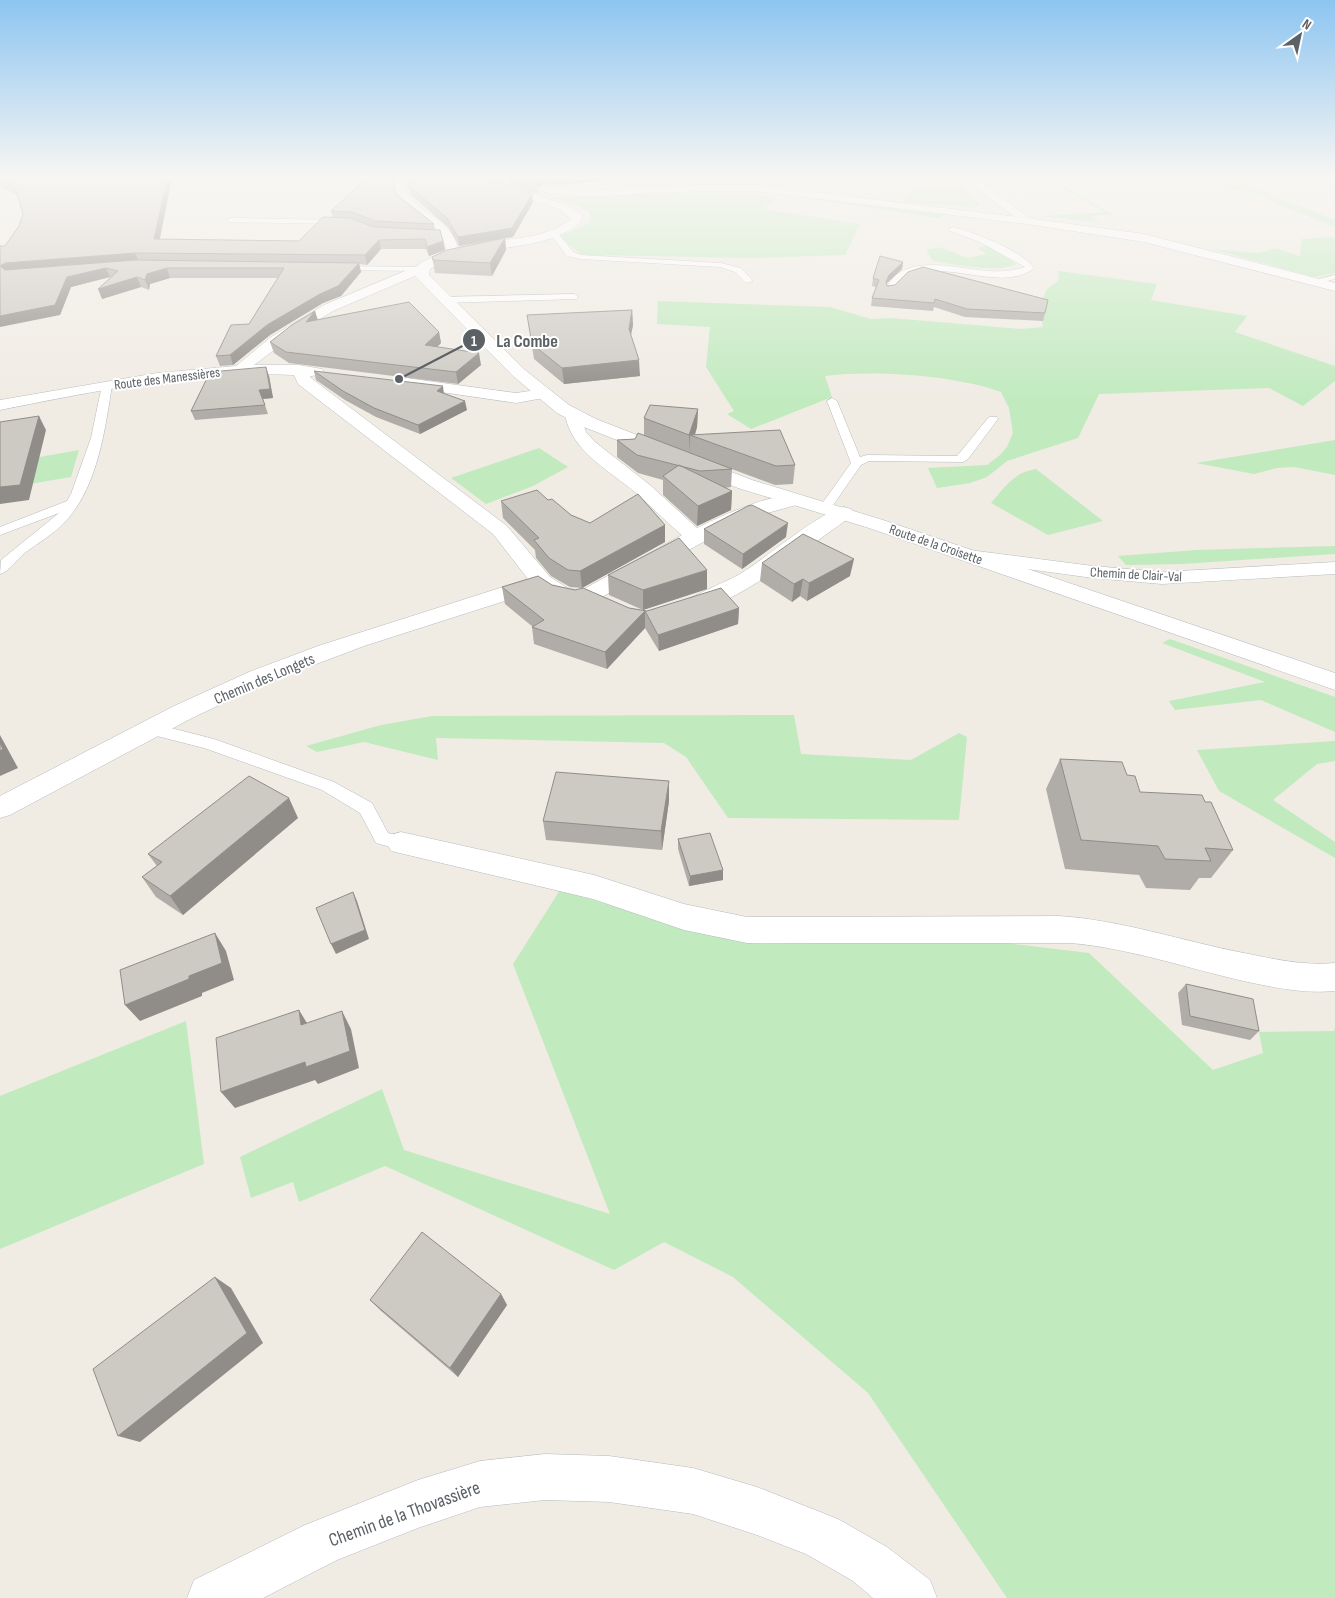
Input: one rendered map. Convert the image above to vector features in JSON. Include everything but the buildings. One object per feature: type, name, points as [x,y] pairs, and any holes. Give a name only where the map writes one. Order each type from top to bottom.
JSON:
[{"type":"street","points":[[240,370],[261,351],[283,336],[342,301],[452,254]]},
{"type":"street","points":[[1205,254],[1335,286]]},
{"type":"street","name":"Route de la Croisette","points":[[424,267],[422,276],[444,300],[543,394],[573,415],[619,436],[744,484],[834,511],[969,556],[1335,682]]},
{"type":"street","name":"Route des Manessières","points":[[0,405],[107,385],[240,370],[299,370],[334,374]]},
{"type":"street","points":[[299,370],[304,381],[500,530],[542,582],[562,594],[577,597],[588,595],[696,536],[739,515],[793,500]]},
{"type":"street","points":[[387,380],[516,398],[543,394]]},
{"type":"street","points":[[573,415],[576,430],[581,437],[613,466],[653,497],[677,522],[696,536]]},
{"type":"street","points":[[667,613],[724,592],[770,564],[812,532],[834,511]]},
{"type":"street","name":"Chemin de Clair-Val","points":[[969,556],[1093,572],[1162,578],[1335,568]]},
{"type":"street","name":"Chemin des Longets","points":[[0,808],[68,766],[151,729],[238,686],[296,662],[542,582]]},
{"type":"street","points":[[588,595],[614,607]]},
{"type":"street","points":[[401,844],[594,887],[684,917],[747,930],[1059,929],[1099,933],[1274,972],[1316,979],[1335,977]]},
{"type":"street","name":"Chemin de la Thovassière","points":[[212,1598],[322,1542],[418,1504],[480,1484],[545,1477],[608,1478],[693,1491],[750,1508],[821,1536],[870,1564],[912,1598]]},
{"type":"lane","points":[[570,254],[580,258],[721,265],[738,270],[749,281]]},
{"type":"lane","points":[[889,290],[896,279],[906,272],[916,269],[989,273],[1016,272],[1030,268],[1026,263],[1008,254]]},
{"type":"lane","points":[[328,266],[424,267]]},
{"type":"lane","points":[[1315,282],[1335,277]]},
{"type":"lane","points":[[444,300],[574,297]]},
{"type":"lane","points":[[0,570],[13,556],[59,520],[72,504],[84,482],[107,385]]},
{"type":"lane","points":[[832,402],[858,463]]},
{"type":"lane","points":[[834,511],[858,463],[867,458],[959,460],[964,457],[993,419]]},
{"type":"lane","points":[[0,531],[72,504]]},
{"type":"lane","points":[[151,729],[208,743],[328,786],[366,808],[382,838],[401,844]]},
{"type":"green space","points":[[580,254],[846,254],[751,258]]},
{"type":"green space","points":[[928,254],[956,254],[968,258],[986,254],[1001,254],[1016,264],[998,268],[976,267],[933,261]]},
{"type":"green space","points":[[1228,254],[1292,254],[1300,256],[1300,254],[1335,254],[1335,273],[1314,277]]},
{"type":"green space","points":[[1058,271],[1157,284],[1151,300],[1247,316],[1235,332],[1335,366],[1335,381],[1303,406],[1269,388],[1099,394],[1078,438],[1007,461],[987,477],[970,483],[937,488],[928,468],[987,465],[1007,447],[1013,433],[1009,408],[1001,392],[960,381],[914,375],[845,374],[825,376],[832,397],[751,429],[727,414],[734,411],[706,367],[710,327],[657,324],[658,301],[830,307],[871,319],[891,318],[1021,329],[1043,327],[1040,309],[1046,290],[1059,280]]},
{"type":"green space","points":[[1335,440],[1335,475],[1294,467],[1277,468],[1254,474],[1196,463]]},
{"type":"green space","points":[[539,448],[568,467],[533,486],[486,504],[451,478]]},
{"type":"green space","points":[[79,450],[71,477],[0,489],[0,464]]},
{"type":"green space","points":[[1036,469],[1103,521],[1048,535],[991,503],[1005,486],[1016,477]]},
{"type":"green space","points":[[1335,546],[1335,554],[1182,564],[1126,565],[1118,556],[1196,550]]},
{"type":"green space","points":[[1170,639],[1335,697],[1335,732],[1261,700],[1175,710],[1169,701],[1265,682],[1162,643]]},
{"type":"green space","points":[[794,715],[801,754],[911,760],[959,733],[967,737],[959,820],[728,818],[686,757],[664,743],[436,738],[438,760],[364,742],[317,752],[306,746],[381,725],[432,716]]},
{"type":"green space","points":[[1335,741],[1335,761],[1317,764],[1273,800],[1335,842],[1335,858],[1219,791],[1197,750]]},
{"type":"green space","points":[[560,890],[695,930],[755,944],[979,940],[1089,953],[1213,1070],[1263,1053],[1259,1032],[1334,1031],[1335,1027],[1335,1598],[1007,1598],[868,1393],[733,1277],[664,1242],[614,1270],[385,1166],[299,1202],[293,1182],[251,1198],[240,1157],[382,1089],[404,1150],[610,1214],[513,964]]},
{"type":"green space","points":[[186,1021],[204,1164],[0,1249],[0,1096]]},
{"type":"place","name":"La Combe","points":[[399,379]]}]
